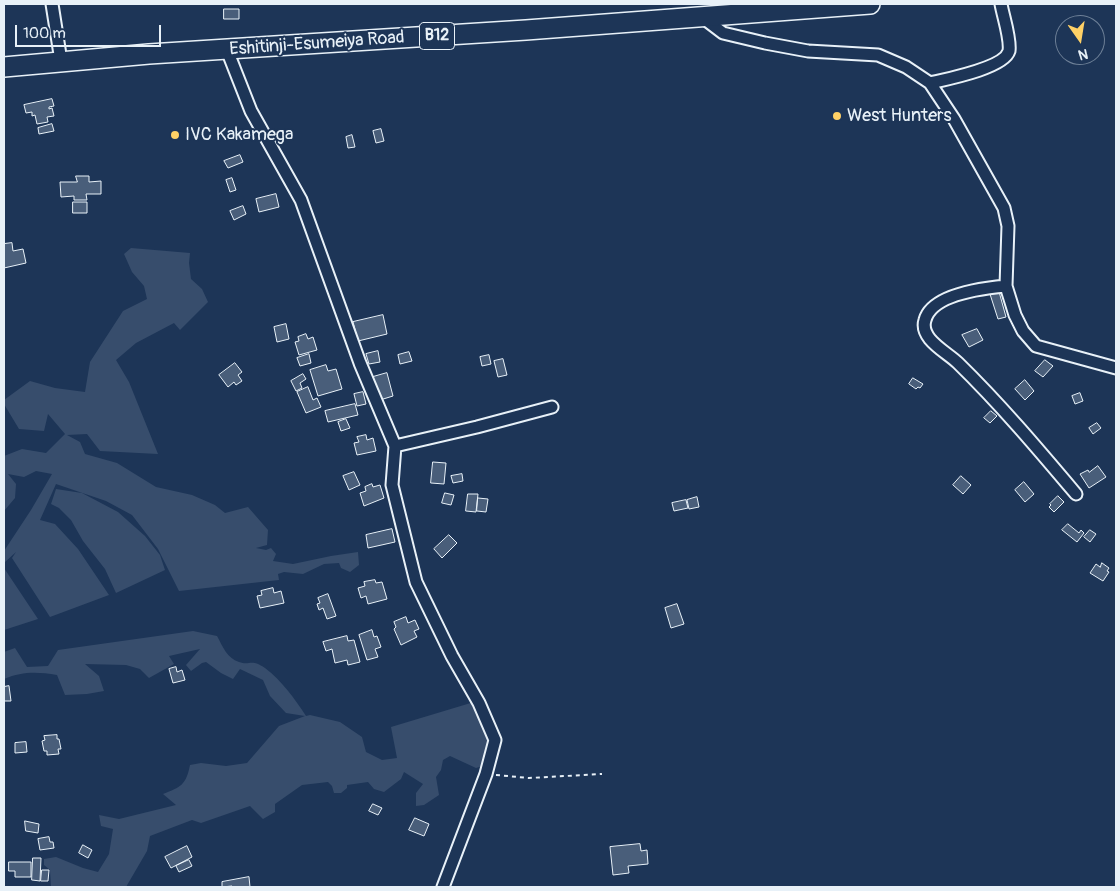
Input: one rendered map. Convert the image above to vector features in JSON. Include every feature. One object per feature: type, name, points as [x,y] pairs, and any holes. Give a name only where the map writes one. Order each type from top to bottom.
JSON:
[{"type":"highway","name":"Eshitinji-Esumeiya Road","points":[[4,67],[62,61],[870,4]]},
{"type":"street","points":[[52,4],[62,61]]},
{"type":"street","points":[[930,83],[984,69],[1005,58],[1009,51],[1009,42],[1001,4]]},
{"type":"street","points":[[701,16],[723,33],[765,43],[808,51],[878,55],[906,67],[930,83],[954,119],[1004,208],[1008,226],[1006,286],[1015,315],[1023,331],[1036,346],[1116,368]]},
{"type":"street","points":[[227,50],[251,111],[301,200],[360,363],[395,446],[392,484],[416,582],[452,656],[479,703],[495,740],[486,774],[443,887]]},
{"type":"street","points":[[1006,286],[984,288],[950,296],[929,311],[924,321],[926,332],[931,340],[956,361],[1015,423],[1076,494]]},
{"type":"street","points":[[395,446],[477,427],[552,406]]},
{"type":"path","points":[[486,774],[511,778],[602,774]]},
{"type":"shaded area","points":[[131,248],[190,253],[191,279],[202,289],[208,302],[180,330],[174,323],[136,343],[116,360],[129,382],[158,454],[100,451],[87,434],[67,435],[80,442],[85,454],[117,463],[156,487],[192,495],[215,505],[225,513],[248,507],[268,530],[267,545],[256,548],[266,550],[271,548],[276,554],[273,561],[293,564],[358,552],[359,565],[350,572],[341,568],[339,563],[324,564],[303,574],[284,572],[278,574],[279,580],[179,591],[158,549],[132,515],[106,501],[56,484],[40,520],[55,524],[78,549],[109,595],[50,617],[12,558],[16,552],[4,563],[4,551],[52,474],[36,471],[24,477],[8,474],[16,484],[15,498],[4,511],[4,456],[22,449],[46,453],[65,434],[48,414],[44,431],[19,429],[4,404],[4,400],[30,381],[55,388],[85,392],[90,362],[123,311],[147,299],[144,286],[132,272],[124,254]]},
{"type":"shaded area","points":[[56,489],[82,493],[118,512],[145,536],[160,555],[165,570],[116,593],[105,569],[83,541],[71,520],[59,508],[51,504]]},
{"type":"shaded area","points":[[4,568],[38,619],[4,630]]},
{"type":"shaded area","points":[[193,631],[217,636],[231,658],[243,663],[257,663],[265,668],[288,690],[306,716],[310,715],[340,722],[362,737],[366,752],[382,760],[397,758],[391,727],[474,702],[491,743],[483,766],[476,768],[450,756],[443,760],[441,770],[436,777],[439,795],[424,805],[416,806],[416,793],[423,784],[404,772],[401,779],[384,792],[374,789],[368,782],[347,785],[347,788],[341,793],[334,793],[332,786],[328,782],[302,785],[275,804],[275,812],[263,819],[250,806],[201,823],[192,820],[150,836],[147,851],[126,887],[51,887],[50,870],[44,865],[44,859],[56,857],[98,872],[109,854],[113,829],[101,826],[99,815],[119,819],[176,805],[163,794],[182,784],[187,777],[190,765],[201,763],[226,766],[247,763],[279,726],[305,716],[286,713],[270,696],[263,680],[240,669],[233,679],[206,662],[191,671],[186,665],[200,649],[169,656],[174,664],[149,678],[140,669],[126,665],[85,664],[99,676],[104,691],[65,695],[57,675],[30,673],[4,679],[4,652],[15,648],[27,667],[48,666],[58,650]]},
{"type":"building","points":[[224,9],[239,9],[239,19],[224,19]]},
{"type":"building","points":[[52,99],[54,106],[49,107],[49,109],[52,108],[54,116],[47,117],[48,122],[37,124],[35,115],[32,116],[32,112],[26,113],[24,105]]},
{"type":"building","points":[[52,124],[54,131],[39,134],[38,128]]},
{"type":"building","points":[[381,129],[384,141],[376,143],[373,131]]},
{"type":"building","points":[[352,135],[355,147],[348,148],[346,137]]},
{"type":"building","points":[[240,155],[243,162],[228,168],[224,161]]},
{"type":"building","points":[[76,176],[89,176],[89,182],[101,181],[101,194],[86,194],[87,200],[74,200],[74,196],[61,197],[60,182],[77,182]]},
{"type":"building","points":[[232,178],[236,190],[230,192],[226,180]]},
{"type":"building","points":[[276,194],[279,207],[259,212],[256,199]]},
{"type":"building","points":[[73,202],[87,202],[87,213],[73,213]]},
{"type":"building","points":[[243,206],[246,214],[234,220],[230,211]]},
{"type":"building","points":[[12,243],[13,251],[23,249],[26,263],[4,268],[4,244]]},
{"type":"building","points":[[998,288],[1006,317],[998,319],[989,291]]},
{"type":"building","points":[[383,315],[387,334],[358,341],[353,322]]},
{"type":"building","points":[[286,324],[289,339],[277,342],[274,327]]},
{"type":"building","points":[[977,329],[983,340],[969,347],[962,335]]},
{"type":"building","points":[[306,334],[308,339],[313,337],[317,350],[299,355],[295,342],[299,341],[298,337]]},
{"type":"building","points":[[378,351],[380,362],[369,364],[366,354]]},
{"type":"building","points":[[409,352],[412,361],[400,364],[398,355]]},
{"type":"building","points":[[309,354],[311,363],[300,366],[297,358]]},
{"type":"building","points":[[489,355],[491,364],[482,366],[480,357]]},
{"type":"building","points":[[503,359],[507,375],[498,377],[494,361]]},
{"type":"building","points":[[1045,360],[1053,366],[1043,377],[1035,371]]},
{"type":"building","points":[[235,363],[242,372],[238,375],[242,381],[236,385],[234,382],[228,387],[219,375]]},
{"type":"building","points":[[326,365],[328,371],[336,369],[342,389],[318,396],[310,370]]},
{"type":"building","points":[[387,373],[393,396],[380,400],[373,377]]},
{"type":"building","points":[[303,374],[306,379],[300,383],[302,388],[296,391],[291,381]]},
{"type":"building","points":[[913,378],[923,384],[920,388],[916,389],[909,384]]},
{"type":"building","points":[[1025,380],[1034,391],[1025,400],[1015,389]]},
{"type":"building","points":[[308,387],[313,400],[317,398],[321,407],[306,413],[297,392]]},
{"type":"building","points":[[363,392],[366,404],[357,406],[354,394]]},
{"type":"building","points":[[1080,393],[1083,401],[1075,404],[1072,396]]},
{"type":"building","points":[[355,404],[358,415],[328,422],[325,411]]},
{"type":"building","points":[[991,411],[997,416],[990,423],[984,418]]},
{"type":"building","points":[[346,419],[350,428],[341,431],[338,422]]},
{"type":"building","points":[[1097,423],[1101,428],[1093,434],[1089,428]]},
{"type":"building","points":[[366,435],[367,440],[373,438],[376,451],[357,455],[354,443],[359,442],[357,437]]},
{"type":"building","points":[[433,462],[446,463],[444,484],[431,483]]},
{"type":"building","points":[[1098,466],[1106,477],[1089,488],[1080,474],[1088,470],[1089,472]]},
{"type":"building","points":[[354,472],[360,485],[349,490],[343,476]]},
{"type":"building","points":[[462,474],[463,481],[453,483],[451,476]]},
{"type":"building","points":[[961,476],[971,485],[963,494],[953,485]]},
{"type":"building","points":[[1024,482],[1034,494],[1025,502],[1015,490]]},
{"type":"building","points":[[372,484],[373,487],[380,485],[384,498],[364,506],[360,493],[366,491],[365,487]]},
{"type":"building","points":[[445,493],[454,495],[451,505],[442,503]]},
{"type":"building","points":[[468,494],[478,494],[476,512],[466,511]]},
{"type":"building","points":[[1058,496],[1064,502],[1054,512],[1049,507]]},
{"type":"building","points":[[697,497],[699,507],[689,509],[687,500]]},
{"type":"building","points":[[478,498],[488,499],[486,512],[477,511]]},
{"type":"building","points":[[686,500],[688,508],[674,511],[672,503]]},
{"type":"building","points":[[1068,524],[1079,533],[1081,530],[1084,533],[1077,542],[1062,530]]},
{"type":"building","points":[[392,529],[395,542],[368,548],[366,535]]},
{"type":"building","points":[[1090,530],[1096,534],[1090,542],[1084,537]]},
{"type":"building","points":[[449,535],[457,543],[442,558],[434,549]]},
{"type":"building","points":[[1102,563],[1109,568],[1107,571],[1109,572],[1103,581],[1090,573],[1096,564],[1100,567]]},
{"type":"building","points":[[375,580],[376,583],[382,582],[387,599],[368,604],[366,596],[361,598],[358,588],[365,586],[364,582]]},
{"type":"building","points":[[273,588],[274,593],[281,591],[284,603],[260,608],[257,596],[262,595],[261,591]]},
{"type":"building","points":[[328,594],[336,616],[327,619],[323,608],[319,610],[317,604],[320,603],[318,598]]},
{"type":"building","points":[[677,604],[684,624],[671,628],[665,608]]},
{"type":"building","points":[[406,617],[408,623],[415,620],[419,629],[414,631],[417,637],[401,645],[394,629],[396,627],[394,622]]},
{"type":"building","points":[[372,630],[374,637],[377,636],[381,647],[375,649],[378,657],[367,660],[359,635]]},
{"type":"building","points":[[347,636],[348,641],[354,640],[360,662],[348,665],[347,660],[335,663],[332,649],[326,651],[323,642]]},
{"type":"building","points":[[176,667],[177,672],[182,670],[185,680],[173,683],[169,669]]},
{"type":"building","points":[[9,686],[11,701],[4,701],[4,687]]},
{"type":"building","points":[[57,735],[61,749],[58,749],[59,754],[47,755],[42,741],[45,740],[44,736]]},
{"type":"building","points":[[26,742],[27,752],[15,753],[15,743]]},
{"type":"building","points":[[373,804],[382,808],[378,815],[369,811]]},
{"type":"building","points":[[415,818],[429,824],[424,836],[409,830]]},
{"type":"building","points":[[25,821],[39,824],[38,833],[26,831]]},
{"type":"building","points":[[49,837],[50,842],[53,842],[54,848],[40,850],[38,839]]},
{"type":"building","points":[[640,844],[641,851],[647,850],[648,864],[628,866],[629,873],[613,875],[610,847]]},
{"type":"building","points":[[83,845],[92,850],[88,858],[79,853]]},
{"type":"building","points":[[187,846],[192,857],[171,868],[165,857]]},
{"type":"building","points":[[33,858],[41,858],[40,881],[32,880]]},
{"type":"building","points":[[189,860],[192,866],[179,872],[176,866]]},
{"type":"building","points":[[9,862],[31,862],[31,877],[15,877],[15,871],[9,871]]},
{"type":"building","points":[[42,870],[49,870],[48,881],[41,881]]},
{"type":"building","points":[[249,877],[250,887],[222,887],[222,882]]},
{"type":"place","name":"West Hunters","points":[[837,116]]},
{"type":"place","name":"IVC Kakamega","points":[[175,135]]}]
